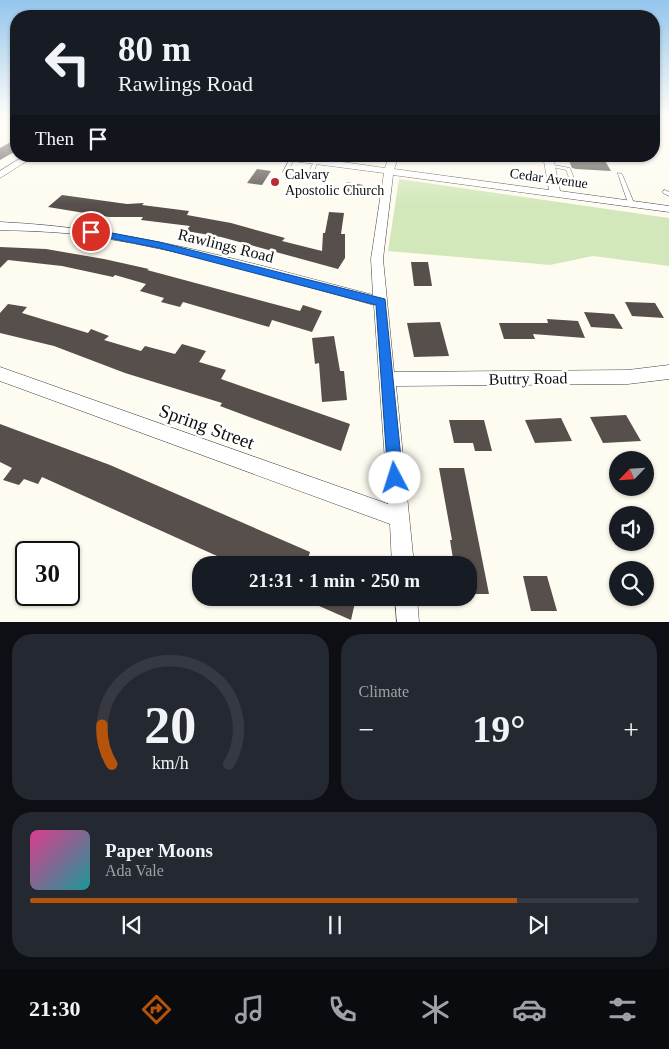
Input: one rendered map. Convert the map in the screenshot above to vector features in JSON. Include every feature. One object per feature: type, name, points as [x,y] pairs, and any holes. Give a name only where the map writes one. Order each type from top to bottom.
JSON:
[{"type":"street","points":[[0,175],[21,162]]},
{"type":"street","name":"Cedar Avenue","points":[[341,162],[391,164],[555,193],[669,209]]},
{"type":"street","points":[[549,162],[555,193]]},
{"type":"street","points":[[391,164],[378,259],[386,380],[402,556]]},
{"type":"street","name":"Rawlings Road","points":[[0,226],[29,226],[91,232],[159,245],[382,302]]},
{"type":"street","name":"Buttry Road","points":[[386,380],[628,377],[669,372]]},
{"type":"street","name":"Spring Street","points":[[0,374],[399,518]]},
{"type":"street","points":[[407,606],[408,622]]},
{"type":"lane","points":[[291,162],[286,173],[294,179],[310,175],[316,162]]},
{"type":"lane","points":[[552,162],[568,168],[573,181]]},
{"type":"lane","points":[[620,174],[630,203]]},
{"type":"green space","points":[[399,179],[669,218],[669,266],[593,256],[550,265],[388,251]]},
{"type":"building","points":[[10,146],[10,154],[0,160],[0,148]]},
{"type":"building","points":[[570,162],[606,162],[611,171],[576,169],[572,168]]},
{"type":"building","points":[[257,169],[271,171],[262,185],[247,183]]},
{"type":"building","points":[[347,182],[363,185],[359,196],[342,193]]},
{"type":"building","points":[[62,195],[127,204],[144,203],[142,205],[189,211],[187,215],[231,223],[285,238],[282,241],[322,251],[323,233],[325,233],[329,212],[344,213],[341,234],[345,234],[345,258],[338,269],[221,237],[186,231],[190,226],[141,220],[143,217],[109,217],[48,207]]},
{"type":"building","points":[[0,247],[46,249],[104,259],[149,269],[147,270],[300,311],[303,305],[322,311],[312,332],[272,320],[269,327],[183,302],[180,307],[161,302],[164,298],[140,291],[146,284],[115,275],[113,277],[62,266],[8,260],[0,268]]},
{"type":"building","points":[[411,262],[428,262],[432,286],[414,286]]},
{"type":"building","points":[[625,302],[655,303],[664,318],[632,316]]},
{"type":"building","points":[[8,304],[27,307],[22,313],[88,333],[91,329],[109,336],[104,340],[141,351],[145,346],[175,354],[182,344],[206,351],[199,362],[226,370],[221,379],[350,424],[341,451],[220,406],[222,403],[125,373],[54,346],[0,333],[0,313]]},
{"type":"building","points":[[584,312],[614,314],[623,329],[591,327]]},
{"type":"building","points":[[547,319],[578,321],[585,338],[533,334],[535,339],[504,339],[499,323],[548,323]]},
{"type":"building","points":[[440,322],[449,356],[414,357],[407,323]]},
{"type":"building","points":[[334,336],[340,371],[344,371],[347,400],[322,402],[319,363],[315,364],[312,338]]},
{"type":"building","points":[[626,415],[641,441],[603,443],[590,417]]},
{"type":"building","points":[[561,418],[572,441],[535,443],[525,420]]},
{"type":"building","points":[[449,420],[484,420],[492,451],[475,451],[473,443],[454,443]]},
{"type":"building","points":[[0,424],[110,465],[310,552],[309,556],[217,556],[42,477],[38,484],[24,479],[19,485],[3,480],[12,468],[0,462]]},
{"type":"building","points":[[439,468],[464,468],[489,594],[477,594],[477,556],[453,556],[450,540],[452,540]]},
{"type":"building","points":[[523,576],[547,576],[557,611],[531,611]]},
{"type":"building","points":[[319,606],[354,606],[351,620]]},
{"type":"place","name":"Calvary Apostolic Church","points":[[275,182]]},
{"type":"route","points":[[91,232],[159,245],[382,302],[386,380],[395,478]]}]
